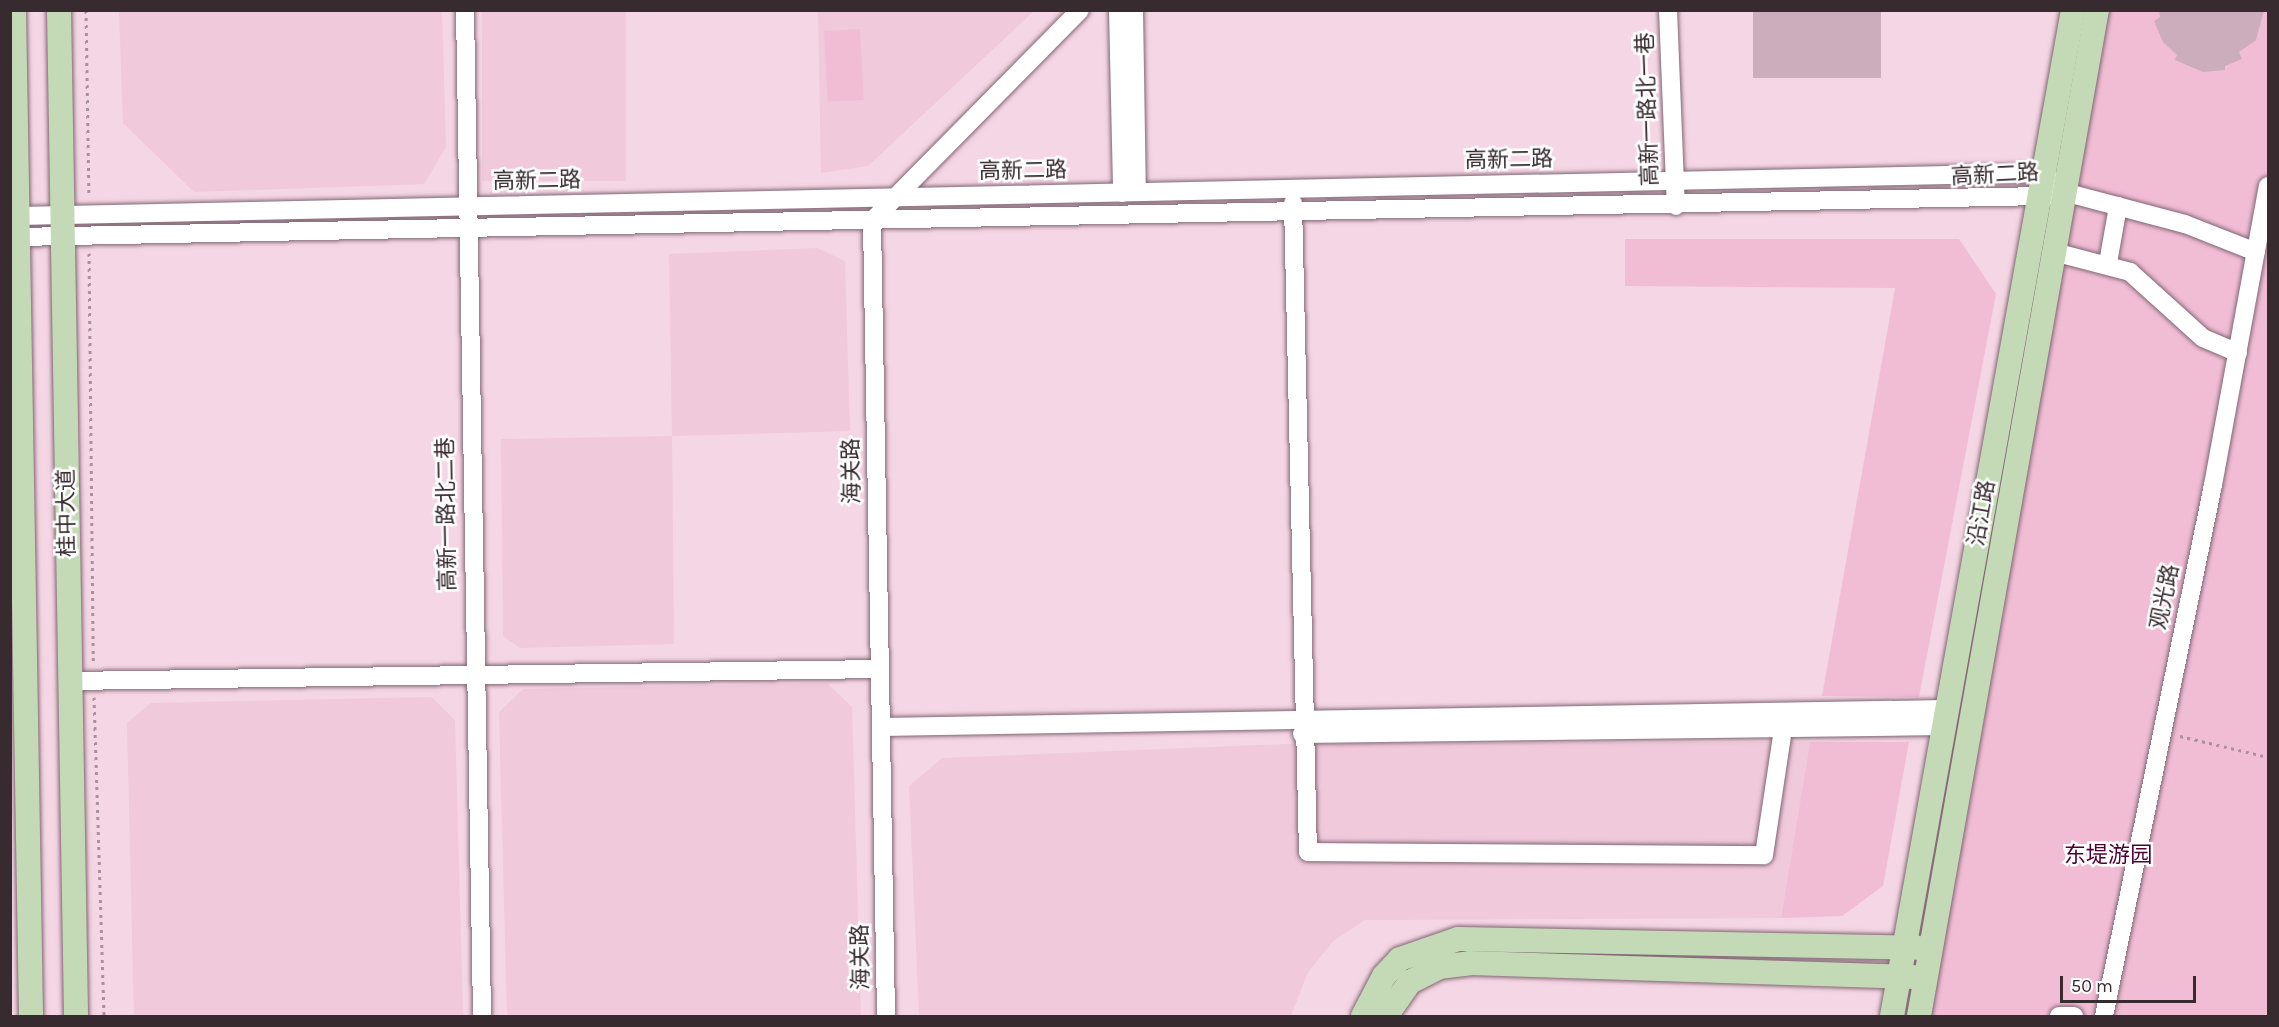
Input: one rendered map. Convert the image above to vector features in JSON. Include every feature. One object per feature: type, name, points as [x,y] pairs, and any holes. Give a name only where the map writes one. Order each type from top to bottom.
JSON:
[{"type":"main road","name":"桂中大道","points":[[14,10],[31,1017]]},
{"type":"main road","name":"桂中大道","points":[[59,10],[62,226],[82,681],[76,1017]]},
{"type":"main road","name":"沿江路","points":[[1892,1017],[2073,10]]},
{"type":"main road","name":"沿江路","points":[[1919,1017],[2097,10]]},
{"type":"main road","points":[[1363,1017],[1384,976],[1400,959],[1458,939],[1930,948]]},
{"type":"main road","points":[[1386,1017],[1410,982],[1439,967],[1470,963],[1925,978]]},
{"type":"street","name":"高新一路北二巷","points":[[465,10],[474,673],[482,1017]]},
{"type":"street","points":[[872,222],[1080,10]]},
{"type":"street","points":[[1118,10],[1130,192]]},
{"type":"street","points":[[1130,192],[1134,10]]},
{"type":"street","name":"高新一路北一巷","points":[[1668,10],[1676,206]]},
{"type":"street","name":"高新二路","points":[[18,227],[62,226],[89,215],[2043,173],[2064,192]]},
{"type":"street","name":"观光路","points":[[2104,1017],[2238,353],[2268,186]]},
{"type":"street","points":[[1293,189],[1302,726],[1308,852],[1764,855],[1783,729]]},
{"type":"street","name":"高新二路","points":[[62,226],[89,236],[2038,200],[2064,192]]},
{"type":"street","points":[[2064,192],[2118,206],[2256,252]]},
{"type":"street","points":[[2108,263],[2118,206]]},
{"type":"street","name":"海关路","points":[[872,222],[886,1017]]},
{"type":"street","points":[[2054,252],[2108,263],[2130,272],[2203,338],[2238,353]]},
{"type":"street","points":[[82,681],[474,673],[880,669]]},
{"type":"street","points":[[1302,726],[1946,718]]},
{"type":"street","points":[[881,727],[1302,726],[1783,729],[1946,718]]},
{"type":"street","points":[[2059,1017],[2074,1017]]},
{"type":"path","points":[[86,10],[89,215]]},
{"type":"path","points":[[89,236],[82,681],[104,1017]]},
{"type":"path","points":[[2162,732],[2268,756]]},
{"type":"shaded area","points":[[119,11],[442,11],[446,147],[424,184],[194,192],[123,123]]},
{"type":"shaded area","points":[[482,11],[626,11],[626,181],[482,181]]},
{"type":"shaded area","points":[[818,11],[1034,11],[868,166],[821,173]]},
{"type":"shaded area","points":[[817,248],[845,261],[850,431],[672,436],[669,254]]},
{"type":"shaded area","points":[[672,436],[674,644],[520,648],[503,636],[501,439]]},
{"type":"shaded area","points":[[827,683],[852,707],[861,1016],[507,1016],[499,712],[523,689]]},
{"type":"shaded area","points":[[432,697],[455,720],[463,1016],[134,1016],[127,723],[151,703]]},
{"type":"shaded area","points":[[1810,742],[1781,918],[1365,920],[1333,941],[1307,974],[1291,1016],[919,1016],[909,786],[942,758],[1286,744]]},
{"type":"green space","name":"东堤游园","points":[[2097,11],[2268,11],[2268,1016],[1919,1016]]},
{"type":"green space","points":[[860,29],[864,100],[828,102],[824,31]]},
{"type":"green space","points":[[1625,239],[1959,239],[1996,294],[1919,697],[1822,696],[1895,288],[1625,286]]},
{"type":"green space","points":[[1810,742],[1909,742],[1883,886],[1842,916],[1781,918]]},
{"type":"building","points":[[1753,10],[1881,10],[1881,78],[1753,78]]},
{"type":"building","points":[[2159,10],[2264,10],[2256,40],[2239,52],[2242,59],[2225,66],[2225,70],[2203,72],[2175,60],[2177,55],[2163,42],[2154,21],[2160,17]]}]
